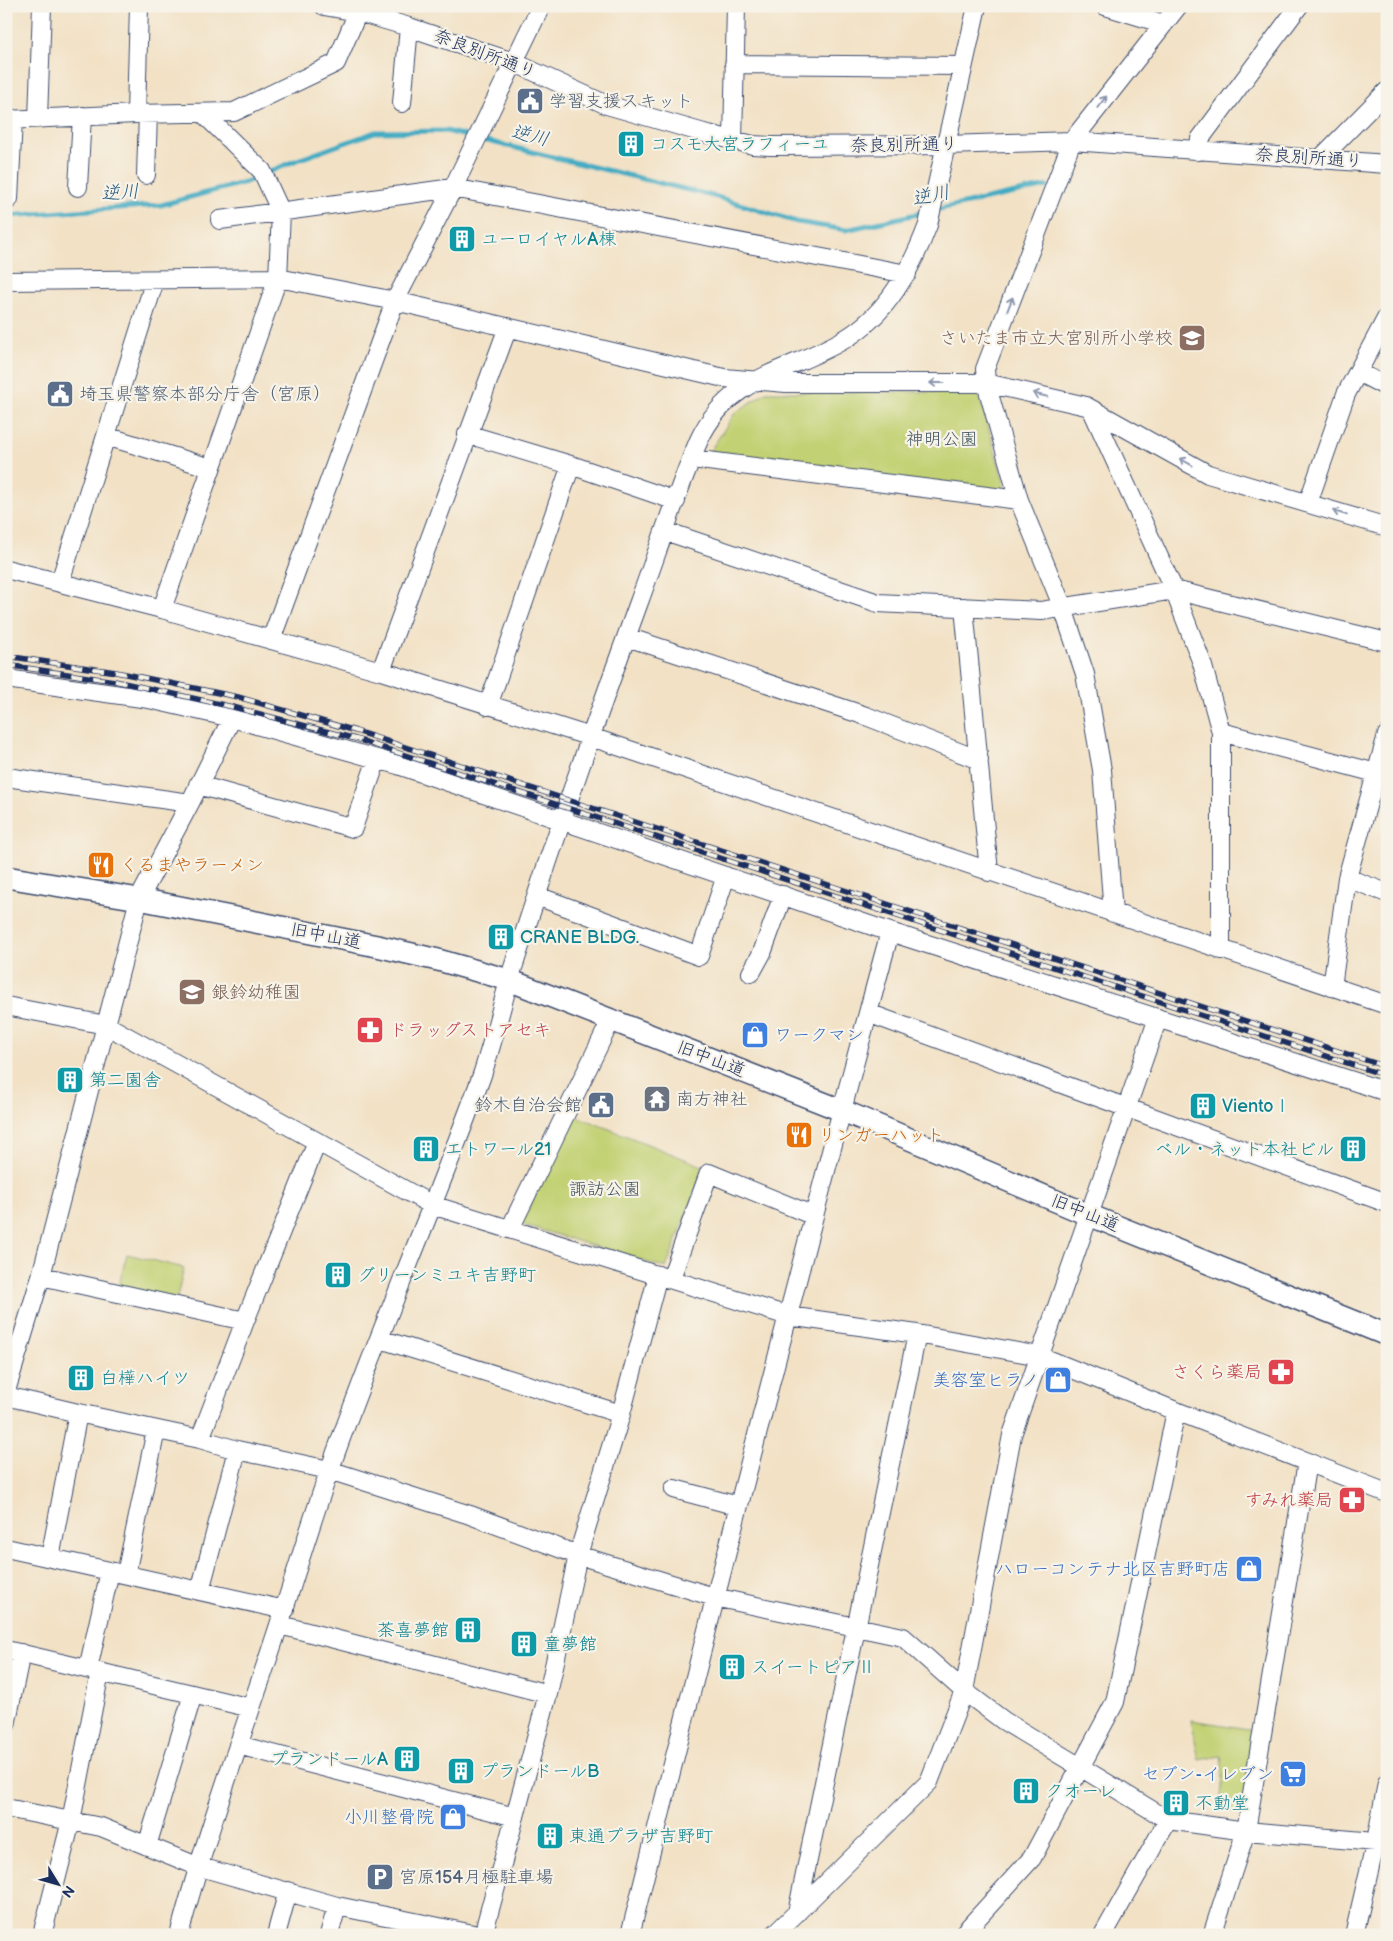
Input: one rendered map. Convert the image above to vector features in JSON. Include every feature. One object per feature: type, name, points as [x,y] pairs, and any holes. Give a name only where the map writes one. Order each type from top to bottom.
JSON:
[{"type":"main road","name":"旧中山道","points":[[6,877],[139,899],[378,946],[438,960],[509,980],[841,1110],[1089,1215],[1387,1335]]},
{"type":"street","points":[[38,119],[42,6]]},
{"type":"street","points":[[139,6],[146,175]]},
{"type":"street","name":"奈良別所通り","points":[[324,6],[349,9],[513,62],[607,105],[733,140],[770,146],[946,145],[1072,141],[1387,164]]},
{"type":"street","points":[[271,640],[395,301],[453,188],[541,6]]},
{"type":"street","points":[[733,140],[736,6]]},
{"type":"street","points":[[179,1935],[197,1866],[282,1618],[330,1470],[483,1071],[509,980],[562,819],[701,436],[712,419],[740,389],[756,380],[807,359],[849,337],[872,318],[892,296],[907,274],[918,252],[928,223],[978,6]]},
{"type":"street","points":[[1104,6],[1164,24]]},
{"type":"street","points":[[1113,913],[1102,770],[1085,674],[1064,608],[1019,500],[986,383],[985,369],[1072,141],[1178,6]]},
{"type":"street","points":[[1198,150],[1200,139],[1299,6]]},
{"type":"street","points":[[9,200],[10,120],[234,112],[336,63],[349,9]]},
{"type":"street","points":[[402,103],[409,27]]},
{"type":"street","points":[[734,64],[963,66]]},
{"type":"street","points":[[1321,158],[1387,91]]},
{"type":"street","points":[[162,609],[278,278],[281,212],[265,177],[204,113]]},
{"type":"street","points":[[78,187],[82,116]]},
{"type":"street","points":[[220,220],[453,188],[907,274]]},
{"type":"street","points":[[6,282],[278,278],[395,301],[724,378],[786,383],[986,383],[1086,406],[1208,474],[1387,527]]},
{"type":"street","points":[[60,582],[154,280]]},
{"type":"street","points":[[1308,503],[1346,394],[1387,317]]},
{"type":"street","points":[[381,671],[508,327]]},
{"type":"street","points":[[1358,372],[1387,387]]},
{"type":"street","points":[[1092,410],[1174,590],[1202,663],[1221,732],[1221,950]]},
{"type":"street","points":[[467,434],[571,465],[676,501]]},
{"type":"street","points":[[106,436],[211,468]]},
{"type":"street","points":[[692,459],[1019,500]]},
{"type":"street","points":[[488,706],[571,465]]},
{"type":"street","points":[[666,531],[878,603],[1041,611],[1174,590],[1387,642]]},
{"type":"street","points":[[6,569],[162,609],[381,671],[591,737],[1387,1005]]},
{"type":"street","points":[[964,608],[989,872]]},
{"type":"street","points":[[627,636],[866,716],[979,760]]},
{"type":"street","points":[[6,679],[149,699],[232,718],[377,759],[562,819],[890,932],[1387,1092]]},
{"type":"street","points":[[6,1392],[41,1276],[139,899],[190,804],[232,718]]},
{"type":"street","points":[[1221,732],[1376,773]]},
{"type":"street","points":[[1332,987],[1347,878],[1387,735]]},
{"type":"street","points":[[198,786],[353,828],[377,759]]},
{"type":"street","points":[[6,777],[190,804]]},
{"type":"street","points":[[537,896],[699,956],[726,876]]},
{"type":"street","points":[[1347,878],[1387,893]]},
{"type":"street","points":[[751,973],[762,953],[783,895]]},
{"type":"street","points":[[630,1935],[714,1597],[841,1110],[890,932]]},
{"type":"street","points":[[6,1006],[106,1025],[432,1204],[788,1316],[917,1334],[1040,1356],[1387,1493]]},
{"type":"street","points":[[868,1013],[1387,1203]]},
{"type":"street","points":[[774,1935],[929,1782],[964,1691],[1012,1435],[1158,1018]]},
{"type":"street","points":[[510,1229],[611,1020]]},
{"type":"street","points":[[200,1439],[245,1321],[318,1142]]},
{"type":"street","points":[[483,1935],[548,1694],[578,1556],[664,1277],[709,1173],[814,1216]]},
{"type":"street","points":[[41,1276],[245,1321]]},
{"type":"street","points":[[797,1913],[917,1334]]},
{"type":"street","points":[[380,1339],[621,1414]]},
{"type":"street","points":[[6,1396],[330,1470],[470,1515],[578,1556],[714,1597],[903,1637],[964,1691],[1004,1721],[1168,1820],[1246,1830],[1382,1842]]},
{"type":"street","points":[[962,1935],[1032,1858],[1115,1702],[1176,1411]]},
{"type":"street","points":[[50,1558],[78,1413]]},
{"type":"street","points":[[42,1935],[71,1821],[94,1671],[156,1430]]},
{"type":"street","points":[[200,1591],[237,1450]]},
{"type":"street","points":[[1212,1935],[1246,1830],[1306,1462]]},
{"type":"street","points":[[674,1489],[738,1506]]},
{"type":"street","points":[[6,1548],[200,1591],[282,1618],[548,1694]]},
{"type":"street","points":[[6,1725],[14,1651],[251,1708]]},
{"type":"street","points":[[147,1846],[193,1694]]},
{"type":"street","points":[[238,1745],[515,1817]]},
{"type":"street","points":[[1354,1935],[1382,1842],[1387,1783]]},
{"type":"street","points":[[6,1808],[100,1827],[197,1866],[337,1906],[478,1935]]},
{"type":"street","points":[[1103,1935],[1168,1820]]},
{"type":"street","points":[[276,1935],[288,1891]]},
{"type":"street","points":[[329,1935],[337,1906]]},
{"type":"green space","name":"神明公園","points":[[766,392],[978,392],[1006,489],[1003,493],[708,454],[735,413]]},
{"type":"green space","name":"諏訪公園","points":[[574,1115],[705,1167],[666,1268],[521,1224]]},
{"type":"green space","points":[[127,1254],[184,1268],[176,1301],[124,1290],[119,1284]]},
{"type":"green space","points":[[1191,1720],[1255,1730],[1243,1814],[1220,1809],[1223,1774],[1221,1756],[1199,1760]]},
{"type":"waterway","name":"逆川","points":[[6,216],[161,205],[246,182],[292,162],[375,132],[446,131],[717,197],[797,222],[846,230],[926,212]]},
{"type":"waterway","name":"逆川","points":[[935,210],[1047,186]]},
{"type":"railway","points":[[6,656],[116,672],[238,697],[356,731],[1387,1067]]},
{"type":"railway","points":[[6,665],[115,681],[233,707],[356,739],[1387,1076]]},
{"type":"place","name":"学習支援スキット","points":[[530,101]]},
{"type":"place","name":"コスモ大宮ラフィーユ","points":[[631,144]]},
{"type":"place","name":"ユーロイヤルA棟","points":[[462,239]]},
{"type":"place","name":"さいたま市立大宮別所小学校","points":[[1192,338]]},
{"type":"place","name":"埼玉県警察本部分庁舎（宮原）","points":[[60,394]]},
{"type":"place","name":"くるまやラーメン","points":[[101,865]]},
{"type":"place","name":"CRANE BLDG.","points":[[501,937]]},
{"type":"place","name":"銀鈴幼稚園","points":[[192,992]]},
{"type":"place","name":"ドラッグストアセキ","points":[[370,1030]]},
{"type":"place","name":"ワークマン","points":[[755,1035]]},
{"type":"place","name":"第二園舎","points":[[70,1080]]},
{"type":"place","name":"南方神社","points":[[657,1099]]},
{"type":"place","name":"鈴木自治会館","points":[[601,1105]]},
{"type":"place","name":"VientoⅠ","points":[[1203,1106]]},
{"type":"place","name":"リンガーハット","points":[[799,1135]]},
{"type":"place","name":"エトワール21","points":[[426,1149]]},
{"type":"place","name":"ベル・ネット本社ビル","points":[[1353,1149]]},
{"type":"place","name":"グリーンミユキ吉野町","points":[[338,1275]]},
{"type":"place","name":"さくら薬局","points":[[1281,1372]]},
{"type":"place","name":"白樺ハイツ","points":[[81,1378]]},
{"type":"place","name":"美容室ヒラノ","points":[[1058,1380]]},
{"type":"place","name":"すみれ薬局","points":[[1352,1500]]},
{"type":"place","name":"ハローコンテナ北区吉野町店","points":[[1249,1569]]},
{"type":"place","name":"茶喜夢館","points":[[468,1630]]},
{"type":"place","name":"童夢館","points":[[524,1644]]},
{"type":"place","name":"スイートピアⅡ","points":[[732,1667]]},
{"type":"place","name":"プランドールA","points":[[407,1759]]},
{"type":"place","name":"プランドールB","points":[[461,1771]]},
{"type":"place","name":"セブン-イレブン","points":[[1293,1774]]},
{"type":"place","name":"クオーレ","points":[[1026,1791]]},
{"type":"place","name":"不動堂","points":[[1176,1803]]},
{"type":"place","name":"小川整骨院","points":[[453,1817]]},
{"type":"place","name":"東通プラザ吉野町","points":[[550,1836]]},
{"type":"place","name":"宮原154月極駐車場","points":[[380,1877]]}]
